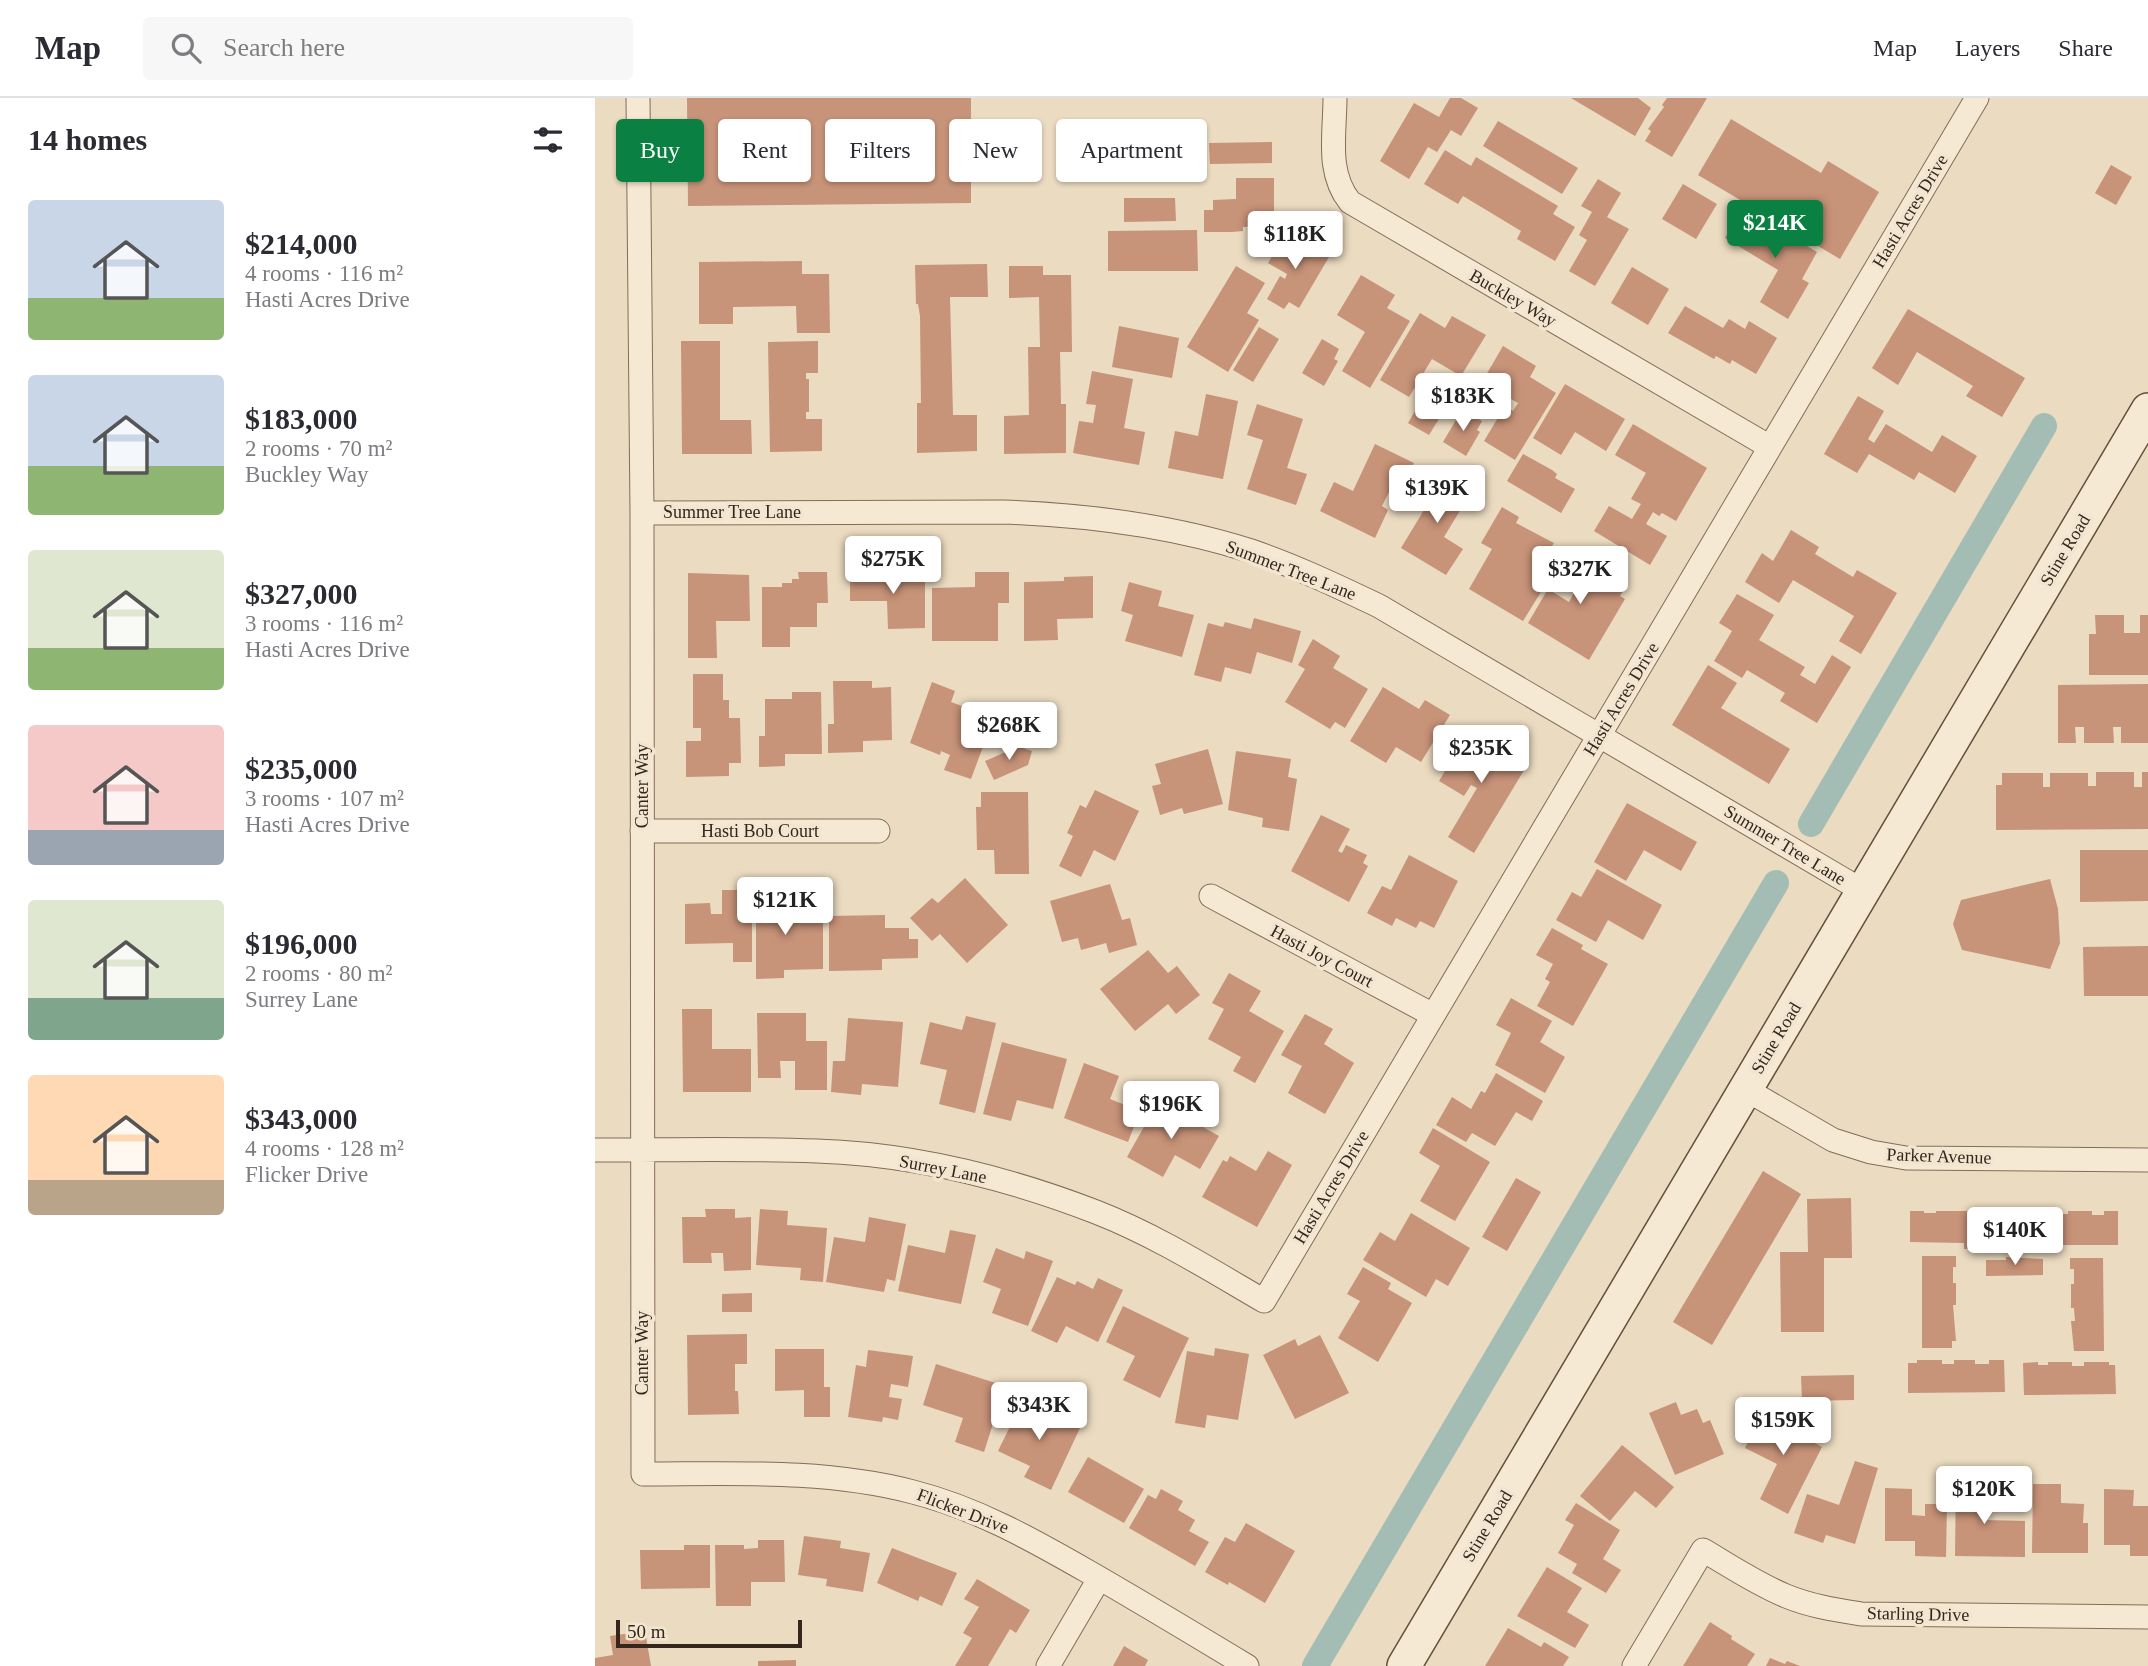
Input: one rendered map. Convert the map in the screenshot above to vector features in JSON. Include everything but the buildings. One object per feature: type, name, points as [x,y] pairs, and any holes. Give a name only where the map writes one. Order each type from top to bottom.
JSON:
[{"type":"street","name":"Canter Way","points":[[638,98],[642,513],[643,1474]]},
{"type":"street","name":"Buckley Way","points":[[1335,98],[1333,165],[1343,193],[1350,202],[1770,447]]},
{"type":"street","name":"Hasti Acres Drive","points":[[1264,1301],[1977,98]]},
{"type":"street","name":"Stine Road","points":[[1404,1666],[1863,891],[2144,428]]},
{"type":"street","name":"Summer Tree Lane","points":[[642,513],[1059,514],[1114,520],[1183,533],[1250,551],[1316,576],[1379,606],[1863,891]]},
{"type":"street","name":"Hasti Bob Court","points":[[642,831],[878,831]]},
{"type":"street","name":"Hasti Joy Court","points":[[1212,896],[1433,1015]]},
{"type":"street","name":"Parker Avenue","points":[[1745,1089],[1833,1140],[1871,1152],[1906,1158],[2148,1160]]},
{"type":"street","name":"Surrey Lane","points":[[595,1150],[819,1151],[879,1156],[953,1169],[1026,1187],[1097,1213],[1165,1244],[1264,1301]]},
{"type":"street","name":"Flicker Drive","points":[[643,1474],[801,1474],[857,1480],[913,1492],[967,1510],[1020,1533],[1247,1666]]},
{"type":"street","name":"Starling Drive","points":[[1635,1666],[1703,1550],[1788,1597],[1826,1609],[1861,1614],[2148,1617]]},
{"type":"street","points":[[1048,1666],[1099,1578]]},
{"type":"waterway","points":[[1811,824],[2044,426]]},
{"type":"waterway","points":[[1315,1666],[1776,883]]}]
